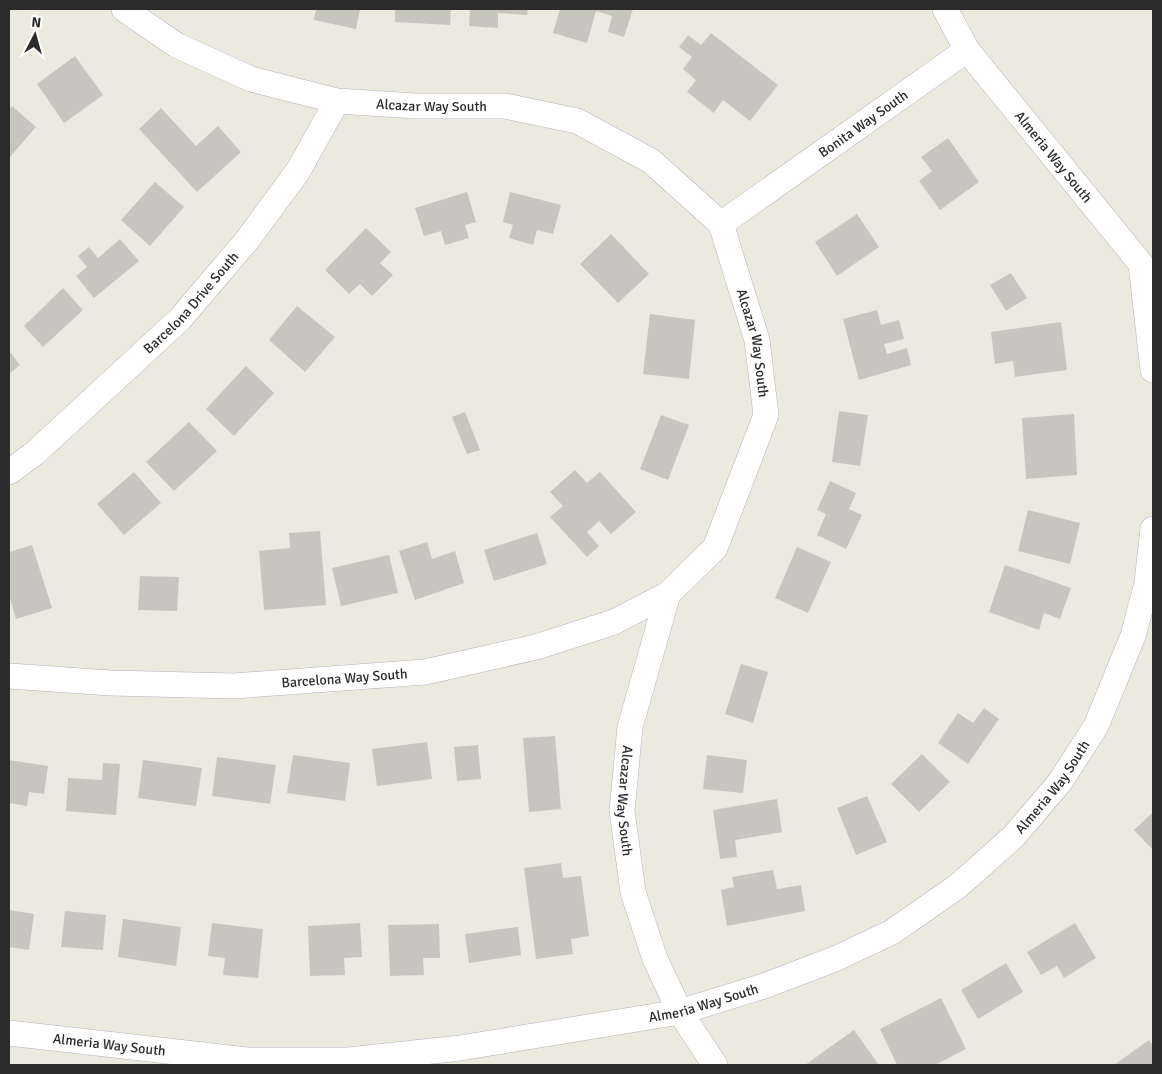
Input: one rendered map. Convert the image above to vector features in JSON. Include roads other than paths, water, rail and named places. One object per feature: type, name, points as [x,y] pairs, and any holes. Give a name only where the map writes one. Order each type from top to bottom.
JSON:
[{"type":"street","name":"Alcazar Way South","points":[[124,9],[176,45],[251,79],[337,101],[416,106],[505,106],[577,122],[651,161],[721,224],[757,340],[766,415],[715,548],[668,594],[630,727],[622,811],[633,892],[655,959],[680,1012],[715,1065]]},
{"type":"street","points":[[945,9],[967,50]]},
{"type":"street","name":"Bonita Way South","points":[[721,224],[967,50]]},
{"type":"street","name":"Almeria Way South","points":[[967,50],[1147,260],[1153,370]]},
{"type":"street","name":"Barcelona Drive South","points":[[9,472],[35,453],[180,319],[248,239],[293,178],[337,101]]},
{"type":"street","name":"Almeria Way South","points":[[9,1033],[247,1060],[348,1060],[460,1048],[680,1012],[764,986],[836,958],[892,932],[958,886],[1014,836],[1060,782],[1096,726],[1133,636],[1147,583],[1153,528]]},
{"type":"street","name":"Barcelona Way South","points":[[9,676],[111,683],[234,686],[425,672],[536,647],[614,622],[668,594]]}]
